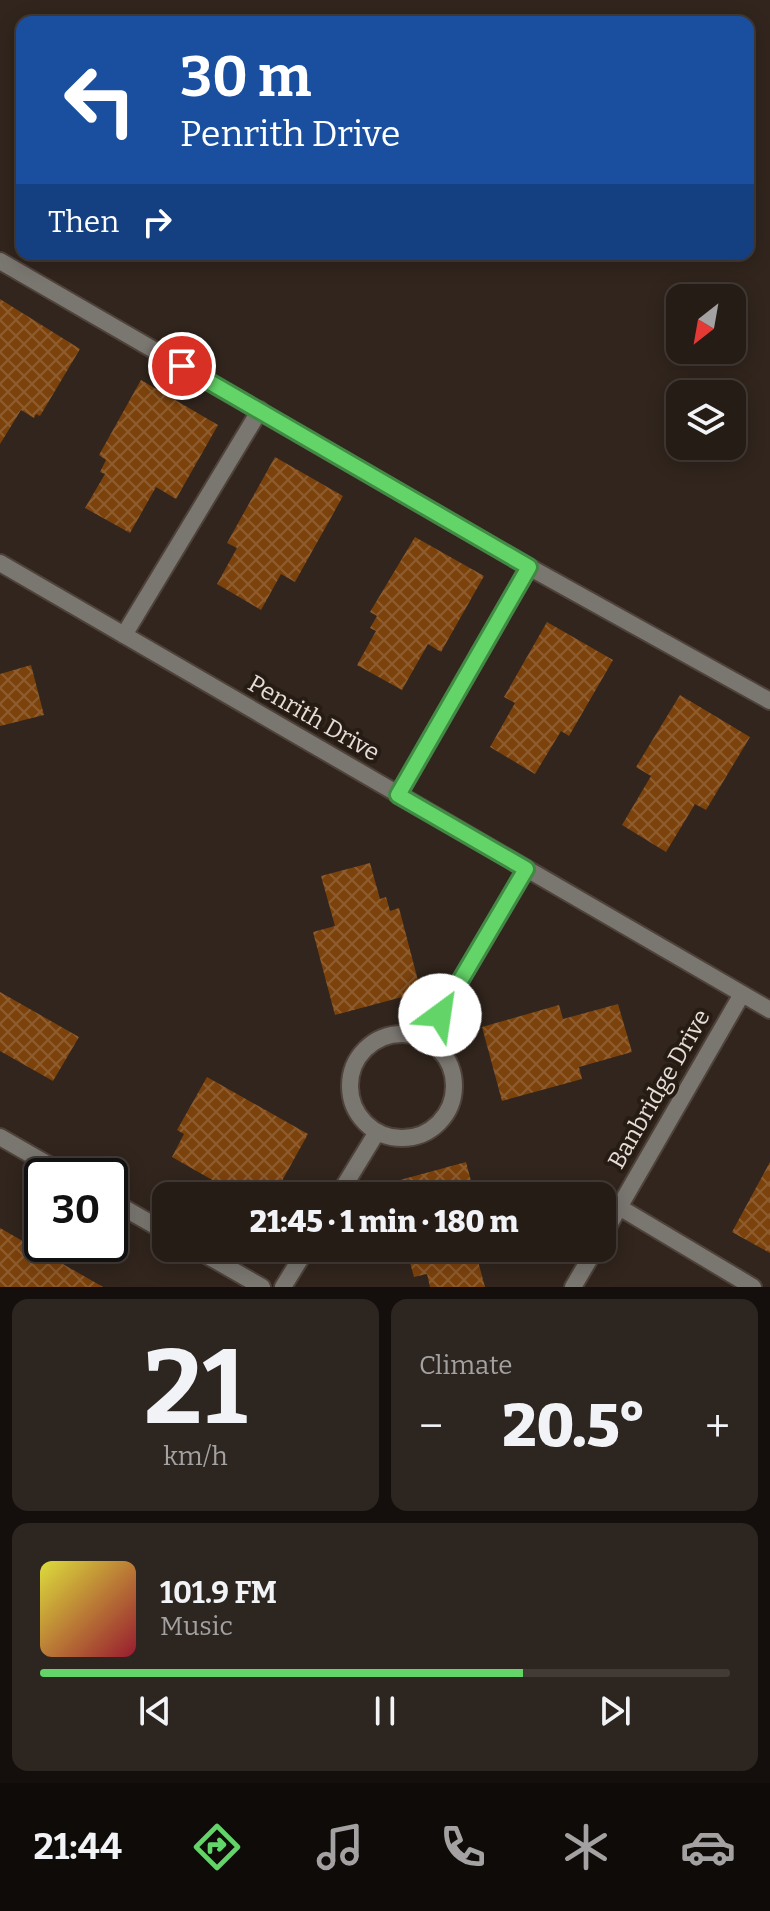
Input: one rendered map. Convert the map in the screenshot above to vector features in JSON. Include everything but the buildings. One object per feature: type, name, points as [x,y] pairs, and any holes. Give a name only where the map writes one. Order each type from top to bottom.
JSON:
[{"type":"street","points":[[0,261],[529,567],[770,701]]},
{"type":"street","points":[[124,635],[260,410]]},
{"type":"street","name":"Penrith Drive","points":[[0,563],[770,1010]]},
{"type":"street","points":[[398,795],[529,567]]},
{"type":"street","points":[[426,1039],[526,869]]},
{"type":"street","name":"Banbridge Drive","points":[[616,1212],[742,994]]},
{"type":"street","points":[[409,1034],[426,1039],[439,1049],[452,1071],[454,1096],[449,1111],[439,1125],[409,1139],[393,1138],[377,1132],[362,1121],[353,1106],[349,1088],[352,1070],[360,1054],[374,1042],[390,1035],[409,1034]]},
{"type":"street","points":[[347,1182],[377,1132]]},
{"type":"street","points":[[0,1137],[37,1158]]},
{"type":"street","name":"Banbridge Drive","points":[[619,1207],[753,1287]]},
{"type":"street","points":[[128,1210],[152,1224]]},
{"type":"street","points":[[218,1262],[262,1287]]},
{"type":"street","points":[[283,1287],[298,1262]]},
{"type":"street","points":[[573,1287],[588,1262]]},
{"type":"route","points":[[182,366],[529,567],[398,795],[526,869],[440,1015]]}]
